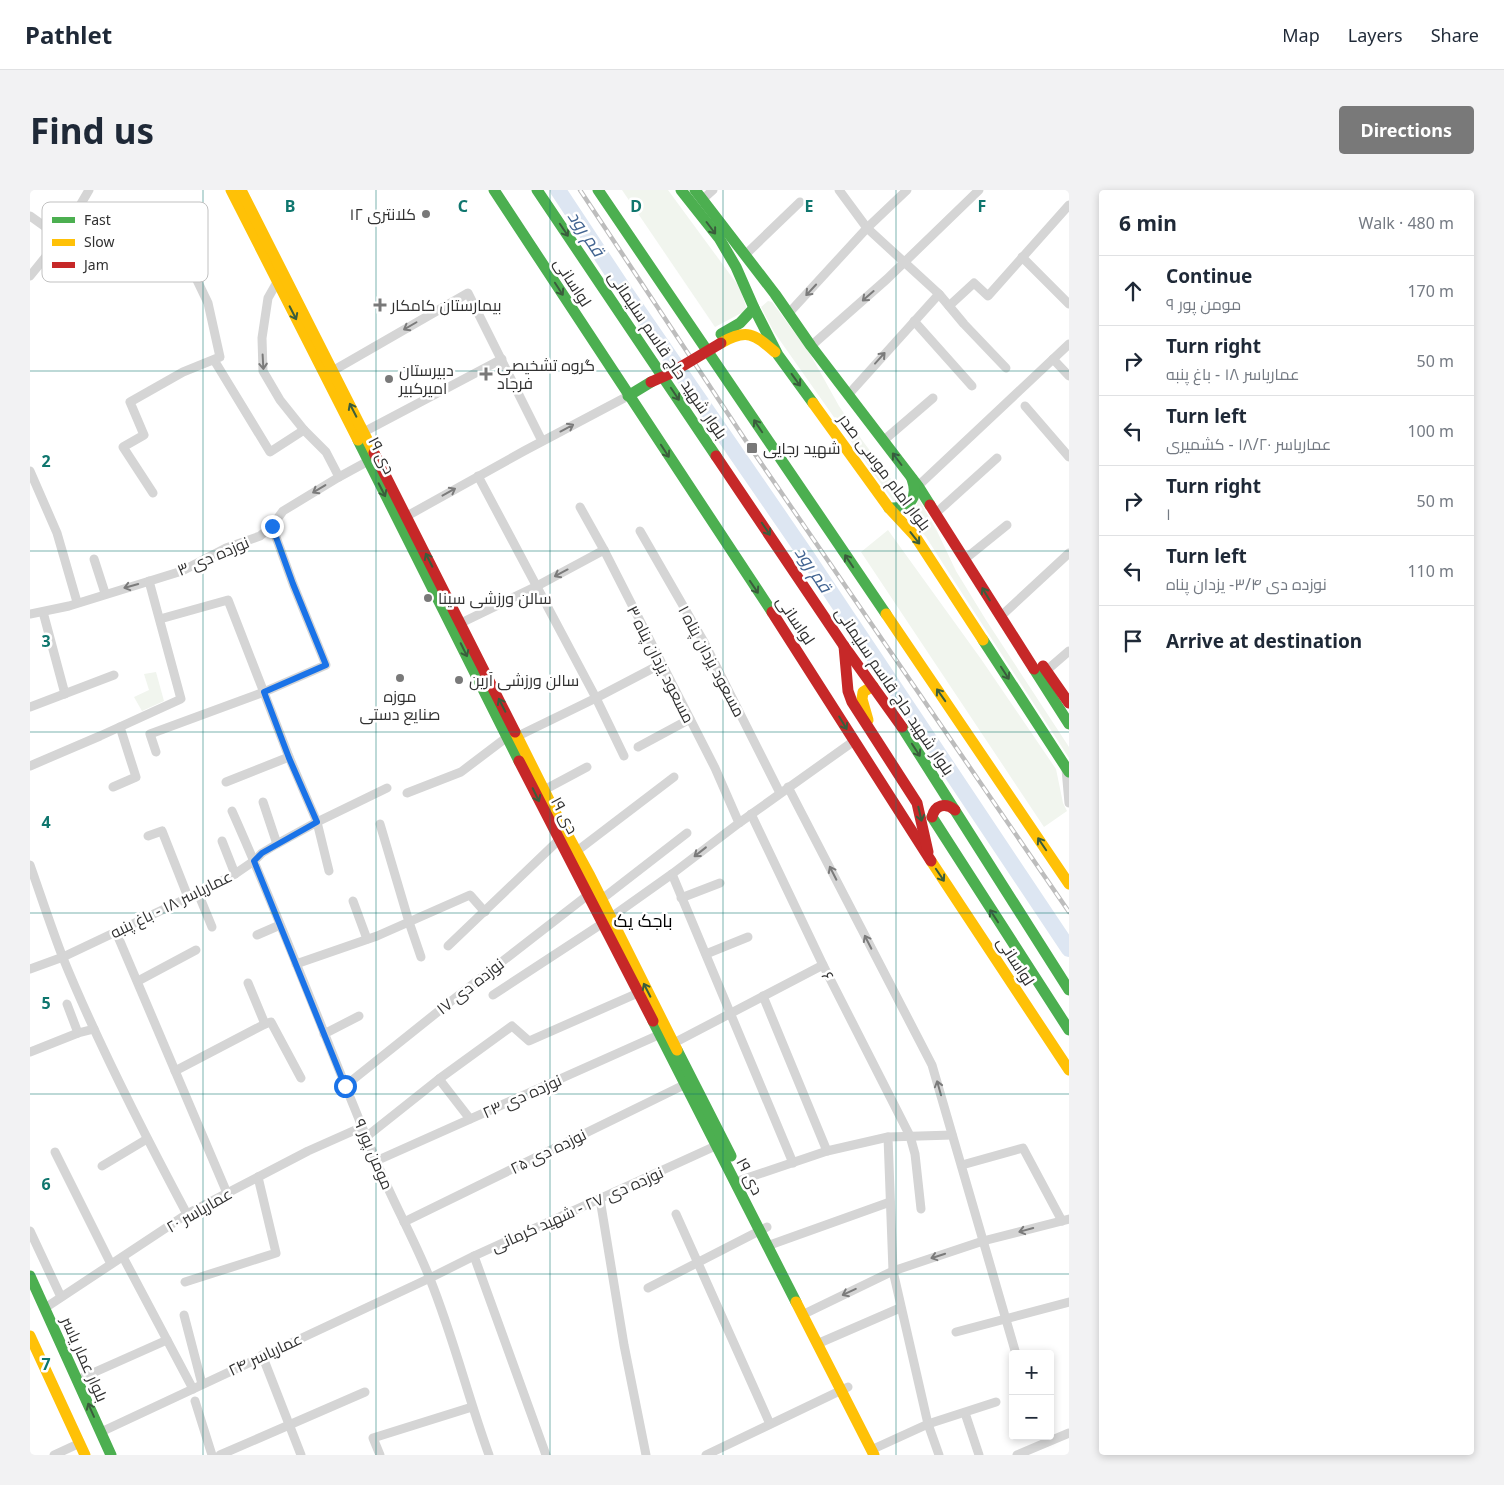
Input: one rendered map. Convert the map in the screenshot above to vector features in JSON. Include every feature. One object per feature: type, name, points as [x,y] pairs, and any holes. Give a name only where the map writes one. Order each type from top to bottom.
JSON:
[{"type":"main road","name":"۱۹ دی","points":[[231,190],[280,277],[402,519],[544,790],[563,836],[845,1389],[873,1452]]},
{"type":"main road","name":"۱۹ دی","points":[[241,190],[280,277]]},
{"type":"main road","name":"لواسانی","points":[[494,190],[822,689],[929,858],[1069,1070]]},
{"type":"main road","name":"بلوار شهید حاج قاسم سلیمانی","points":[[537,190],[844,646],[900,724],[1069,990]]},
{"type":"main road","points":[[598,190],[1069,884]]},
{"type":"main road","name":"بلوار امام موسی صدر","points":[[681,190],[719,238],[736,267],[778,354],[889,508],[914,536],[1068,770]]},
{"type":"main road","name":"بلوار امام موسی صدر","points":[[699,194],[914,481],[1069,724]]},
{"type":"main road","points":[[628,396],[669,374],[719,340],[740,323],[762,294],[774,294]]},
{"type":"main road","points":[[719,340],[748,333],[757,337],[778,354]]},
{"type":"main road","points":[[889,508],[897,510],[905,507],[911,501],[915,493],[914,481]]},
{"type":"main road","name":"۱۹ دی","points":[[402,519],[461,623],[514,735],[547,817],[563,836]]},
{"type":"main road","points":[[1000,617],[1046,670],[1069,703]]},
{"type":"main road","points":[[844,646],[848,691],[852,702],[917,803],[929,858]]},
{"type":"main road","points":[[872,732],[862,699],[863,692],[873,686]]},
{"type":"main road","name":"لواسانی","points":[[955,810],[949,805],[942,804],[936,808],[932,817],[1069,1030]]},
{"type":"main road","name":"۱۹ دی","points":[[606,920],[638,993],[663,1032]]},
{"type":"main road","points":[[1031,1014],[1050,1000]]},
{"type":"main road","name":"بلوار عمار یاسر","points":[[30,1276],[111,1455]]},
{"type":"main road","points":[[30,1336],[85,1455]]},
{"type":"street","points":[[82,202],[89,190]]},
{"type":"street","points":[[699,194],[713,190]]},
{"type":"street","points":[[839,190],[868,228],[939,294],[964,324],[1006,368]]},
{"type":"street","points":[[788,314],[868,228],[907,190]]},
{"type":"street","points":[[811,346],[887,279],[979,190]]},
{"type":"street","points":[[745,255],[800,202]]},
{"type":"street","points":[[949,306],[974,283],[988,296],[1069,205]]},
{"type":"street","points":[[30,216],[42,225]]},
{"type":"street","points":[[1022,257],[1069,304]]},
{"type":"street","points":[[30,276],[42,261]]},
{"type":"street","points":[[280,277],[268,298],[262,338],[264,371],[280,400],[304,430],[326,452],[339,477]]},
{"type":"street","points":[[198,282],[208,303],[217,359],[270,452],[304,430]]},
{"type":"street","points":[[329,373],[468,293],[542,441]]},
{"type":"street","points":[[848,395],[939,294]]},
{"type":"street","points":[[914,321],[972,386]]},
{"type":"street","points":[[914,481],[1069,344]]},
{"type":"street","points":[[153,493],[123,447],[144,435],[130,402],[183,372],[217,359]]},
{"type":"street","points":[[360,434],[502,359]]},
{"type":"street","points":[[1053,359],[1069,376]]},
{"type":"street","points":[[402,519],[542,441],[628,396]]},
{"type":"street","points":[[883,441],[934,398]]},
{"type":"street","points":[[1025,406],[1069,457]]},
{"type":"street","points":[[936,513],[997,458]]},
{"type":"street","name":"نوزده دی ۳","points":[[30,614],[69,606],[182,571],[226,548],[260,536],[272,526],[283,511],[372,459]]},
{"type":"street","points":[[30,471],[57,533],[77,602]]},
{"type":"street","points":[[478,476],[596,698],[624,756]]},
{"type":"street","name":"۳ مسعود یزدان پناه","points":[[580,507],[604,550],[715,768],[739,823]]},
{"type":"street","points":[[965,559],[1007,525]]},
{"type":"street","points":[[156,752],[150,734],[264,692],[326,665],[272,526]]},
{"type":"street","name":"۱ مسعود یزدان پناه","points":[[640,531],[704,642],[780,794]]},
{"type":"street","points":[[461,623],[537,586],[604,550]]},
{"type":"street","points":[[1000,617],[1069,553]]},
{"type":"street","points":[[94,559],[106,593]]},
{"type":"street","points":[[30,766],[181,699],[149,581]]},
{"type":"street","points":[[160,619],[228,600],[289,758],[317,822],[329,871]]},
{"type":"street","points":[[42,612],[65,694]]},
{"type":"street","points":[[1046,670],[1069,651]]},
{"type":"street","points":[[407,793],[461,772],[514,735],[596,698],[661,664]]},
{"type":"street","points":[[30,707],[114,675]]},
{"type":"street","points":[[638,747],[690,719]]},
{"type":"street","points":[[113,787],[136,777],[120,727]]},
{"type":"street","points":[[493,995],[672,874],[751,814],[854,741]]},
{"type":"street","points":[[226,782],[289,758]]},
{"type":"street","points":[[544,790],[587,767]]},
{"type":"street","points":[[1068,770],[1069,804]]},
{"type":"street","points":[[572,854],[674,777]]},
{"type":"street","points":[[788,787],[932,1065],[1015,1350]]},
{"type":"street","name":"عماریاسر ۱۸ - باغ پنبه","points":[[30,969],[63,957],[198,893],[235,874],[277,844],[387,788]]},
{"type":"street","points":[[263,802],[277,844]]},
{"type":"street","name":"مومن پور ۹","points":[[232,812],[254,861],[376,1161],[430,1278],[489,1455]]},
{"type":"street","name":"۶","points":[[751,814],[823,965],[910,1136],[915,1154],[921,1209]]},
{"type":"street","points":[[380,824],[421,957]]},
{"type":"street","points":[[148,836],[162,831],[188,898]]},
{"type":"street","name":"نوزده دی ۱۷","points":[[345,1086],[595,897],[686,833]]},
{"type":"street","points":[[448,946],[563,836]]},
{"type":"street","points":[[222,841],[235,874]]},
{"type":"street","points":[[30,865],[63,957],[94,1029],[147,1139],[186,1214]]},
{"type":"street","points":[[672,874],[793,1163]]},
{"type":"street","points":[[682,898],[720,883]]},
{"type":"street","points":[[198,893],[212,927]]},
{"type":"street","points":[[296,964],[367,939],[470,895],[485,912]]},
{"type":"street","points":[[353,901],[367,939]]},
{"type":"street","points":[[257,935],[280,925]]},
{"type":"street","points":[[116,932],[228,1193]]},
{"type":"street","points":[[706,954],[748,937]]},
{"type":"street","points":[[138,981],[196,950]]},
{"type":"street","points":[[670,1045],[823,965]]},
{"type":"street","points":[[248,984],[265,1024]]},
{"type":"street","points":[[366,1137],[439,1079],[512,1026],[529,1041],[638,993]]},
{"type":"street","points":[[763,996],[827,1151]]},
{"type":"street","points":[[67,1004],[78,1033]]},
{"type":"street","points":[[324,1034],[359,1016]]},
{"type":"street","points":[[175,1071],[271,1022],[301,1078]]},
{"type":"street","points":[[30,1052],[78,1033],[94,1029]]},
{"type":"street","name":"نوزده دی ۲۳","points":[[376,1161],[663,1032]]},
{"type":"street","points":[[439,1079],[470,1119]]},
{"type":"street","name":"نوزده دی ۲۵","points":[[404,1222],[689,1083]]},
{"type":"street","name":"عماریاسر ۲۰","points":[[44,1308],[186,1214],[362,1127]]},
{"type":"street","points":[[739,1180],[827,1151],[888,1137],[952,1135]]},
{"type":"street","points":[[888,1137],[893,1271],[928,1424],[939,1455]]},
{"type":"street","points":[[102,1166],[147,1139]]},
{"type":"street","name":"نوزده دی ۲۷ - شهید کرمانی","points":[[430,1278],[474,1256],[720,1144]]},
{"type":"street","points":[[806,1313],[893,1271],[983,1242],[1065,1220],[1023,1148],[962,1165]]},
{"type":"street","points":[[55,1152],[111,1264]]},
{"type":"street","points":[[185,1282],[276,1253],[258,1177]]},
{"type":"street","points":[[600,1199],[624,1345],[646,1455]]},
{"type":"street","points":[[771,1244],[890,1202]]},
{"type":"street","points":[[676,1214],[770,1424]]},
{"type":"street","points":[[648,1288],[763,1229]]},
{"type":"street","points":[[30,1231],[61,1297]]},
{"type":"street","points":[[474,1256],[546,1455]]},
{"type":"street","points":[[123,1257],[193,1389]]},
{"type":"street","name":"عماریاسر ۲۴","points":[[101,1432],[430,1278]]},
{"type":"street","points":[[956,1332],[1069,1302]]},
{"type":"street","points":[[821,1343],[900,1308]]},
{"type":"street","points":[[184,1315],[202,1384]]},
{"type":"street","points":[[77,1380],[167,1340]]},
{"type":"street","points":[[262,1355],[301,1455]]},
{"type":"street","points":[[706,1455],[845,1389]]},
{"type":"street","points":[[220,1455],[365,1392]]},
{"type":"street","points":[[194,1402],[212,1455]]},
{"type":"street","points":[[873,1452],[928,1424],[996,1402]]},
{"type":"street","points":[[380,1455],[373,1438],[472,1407]]},
{"type":"street","points":[[965,1413],[979,1455]]},
{"type":"street","points":[[1054,1437],[1069,1434]]},
{"type":"street","points":[[1017,1455],[1040,1440]]},
{"type":"street","points":[[54,1455],[80,1443]]},
{"type":"shaded area","points":[[622,190],[668,190],[740,288],[747,310],[715,327]]},
{"type":"shaded area","points":[[768,301],[772,302],[809,352],[839,406],[905,498],[899,502],[893,501],[774,332],[761,307]]},
{"type":"shaded area","points":[[918,498],[937,531],[956,571],[1069,747],[1069,758],[926,537],[909,519],[917,505]]},
{"type":"shaded area","points":[[888,530],[981,659],[1056,769],[1063,803],[1067,811],[1044,827],[861,552]]},
{"type":"shaded area","points":[[156,672],[164,701],[142,711],[134,697],[149,690],[144,674]]},
{"type":"waterway","name":"قم رود","points":[[558,190],[626,293],[806,555],[1069,949]]},
{"type":"railway","points":[[580,190],[748,444],[1069,912]]},
{"type":"traffic: fast","points":[[494,190],[772,612]]},
{"type":"traffic: fast","points":[[537,190],[716,456]]},
{"type":"traffic: fast","points":[[598,190],[886,614]]},
{"type":"traffic: fast","points":[[681,190],[719,238],[736,267],[778,355],[813,403]]},
{"type":"traffic: fast","points":[[695,190],[775,294],[811,346],[918,486],[930,505]]},
{"type":"traffic: fast","points":[[721,334],[740,323],[754,308]]},
{"type":"traffic: fast","points":[[628,396],[651,382]]},
{"type":"traffic: fast","points":[[358,440],[519,761]]},
{"type":"traffic: fast","points":[[889,508],[902,507],[911,501],[914,492],[912,479]]},
{"type":"traffic: fast","points":[[983,640],[1069,772]]},
{"type":"traffic: fast","points":[[1034,669],[1069,724]]},
{"type":"traffic: fast","points":[[902,727],[1069,990]]},
{"type":"traffic: fast","points":[[932,817],[1069,1030]]},
{"type":"traffic: fast","points":[[653,1021],[796,1302]]},
{"type":"traffic: fast","points":[[677,1050],[731,1156]]},
{"type":"traffic: fast","points":[[30,1276],[111,1455]]},
{"type":"traffic: slow","points":[[231,190],[358,440]]},
{"type":"traffic: slow","points":[[241,190],[374,453]]},
{"type":"traffic: slow","points":[[721,343],[737,336],[750,335],[756,337],[775,352]]},
{"type":"traffic: slow","points":[[813,403],[889,508],[915,536],[983,640]]},
{"type":"traffic: slow","points":[[886,614],[1069,884]]},
{"type":"traffic: slow","points":[[868,720],[862,699],[863,692],[873,686]]},
{"type":"traffic: slow","points":[[515,732],[677,1050]]},
{"type":"traffic: slow","points":[[931,861],[1069,1070]]},
{"type":"traffic: slow","points":[[796,1302],[874,1455]]},
{"type":"traffic: slow","points":[[30,1336],[85,1455]]},
{"type":"traffic: jam","points":[[651,382],[669,374],[721,343]]},
{"type":"traffic: jam","points":[[374,453],[515,732]]},
{"type":"traffic: jam","points":[[716,456],[844,646],[902,727]]},
{"type":"traffic: jam","points":[[930,505],[1034,669]]},
{"type":"traffic: jam","points":[[772,612],[931,861]]},
{"type":"traffic: jam","points":[[844,646],[848,691],[852,702],[917,803],[928,852]]},
{"type":"traffic: jam","points":[[1043,666],[1069,703]]},
{"type":"traffic: jam","points":[[519,761],[653,1021]]},
{"type":"traffic: jam","points":[[932,817],[935,810],[941,806],[948,806],[955,810]]},
{"type":"place","name":"کلانتری ۱۲","points":[[426,214]]},
{"type":"place","name":"بیمارستان کامکار","points":[[380,305]]},
{"type":"place","name":"گروه تشخیصی فرجاد","points":[[486,374]]},
{"type":"place","name":"دبیرستان امیرکبیر","points":[[389,379]]},
{"type":"place","name":"شهید رجایی","points":[[752,448]]},
{"type":"place","name":"سالن ورزشی سینا","points":[[428,598]]},
{"type":"place","name":"موزه صنایع دستی","points":[[400,678]]},
{"type":"place","name":"سالن ورزشی آرین","points":[[459,680]]},
{"type":"district","name":"باجک یک","points":[[643,920]]},
{"type":"route","points":[[272,526],[326,665],[264,692],[289,758],[317,822],[262,853],[254,861],[345,1086]]}]
